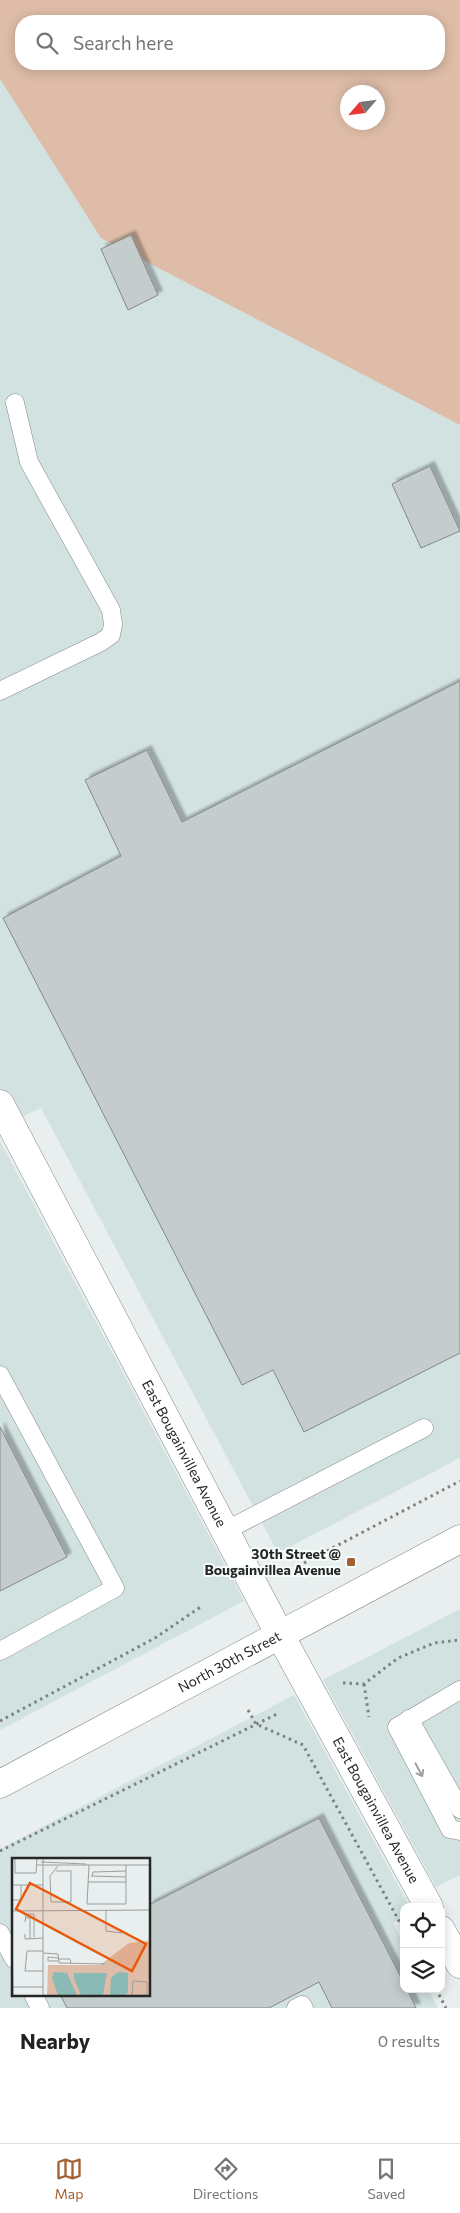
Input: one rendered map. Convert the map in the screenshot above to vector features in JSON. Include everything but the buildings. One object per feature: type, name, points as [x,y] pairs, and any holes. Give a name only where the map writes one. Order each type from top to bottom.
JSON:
[{"type":"street","name":"East Bougainvillea Avenue","points":[[0,1104],[280,1635],[426,1903]]},
{"type":"street","name":"North 30th Street","points":[[0,1784],[460,1539]]},
{"type":"street","points":[[445,1937],[460,1964]]},
{"type":"lane","points":[[0,691],[101,642],[110,635],[113,624],[111,610],[29,462],[15,404]]},
{"type":"lane","points":[[0,1375],[115,1588],[0,1651]]},
{"type":"lane","points":[[225,1531],[424,1428]]},
{"type":"lane","points":[[460,1690],[397,1727],[450,1829],[460,1831]]},
{"type":"lane","points":[[414,1716],[460,1788]]},
{"type":"lane","points":[[414,1716],[460,1809]]},
{"type":"lane","points":[[0,1933],[12,1955]]},
{"type":"lane","points":[[34,1996],[40,2008]]},
{"type":"lane","points":[[296,2008],[302,2005],[304,2008]]},
{"type":"path","points":[[304,1563],[460,1481]]},
{"type":"path","points":[[0,1721],[155,1638],[202,1606]]},
{"type":"path","points":[[343,1683],[364,1684],[398,1658],[434,1643],[460,1640]]},
{"type":"path","points":[[364,1684],[369,1717]]},
{"type":"path","points":[[248,1710],[256,1724],[303,1745],[400,1923]]},
{"type":"path","points":[[0,1851],[279,1713]]},
{"type":"path","points":[[438,1993],[446,2008]]},
{"type":"shaded area","points":[[0,0],[15,15],[15,70],[421,70],[460,142],[460,1458],[278,1553],[41,1108],[0,1127]]},
{"type":"shaded area","points":[[0,0],[460,0],[460,425],[101,238],[0,79]]},
{"type":"shaded area","points":[[0,1141],[244,1601],[0,1730]]},
{"type":"shaded area","points":[[460,1609],[460,1875],[436,1887],[323,1680]]},
{"type":"shaded area","points":[[294,1695],[408,1903],[400,1903],[400,1919],[393,1923],[400,1936],[400,1993],[430,1993],[438,2008],[0,2008],[0,1849]]},
{"type":"place","name":"30th Street @ Bougainvillea Avenue","points":[[351,1562]]}]
